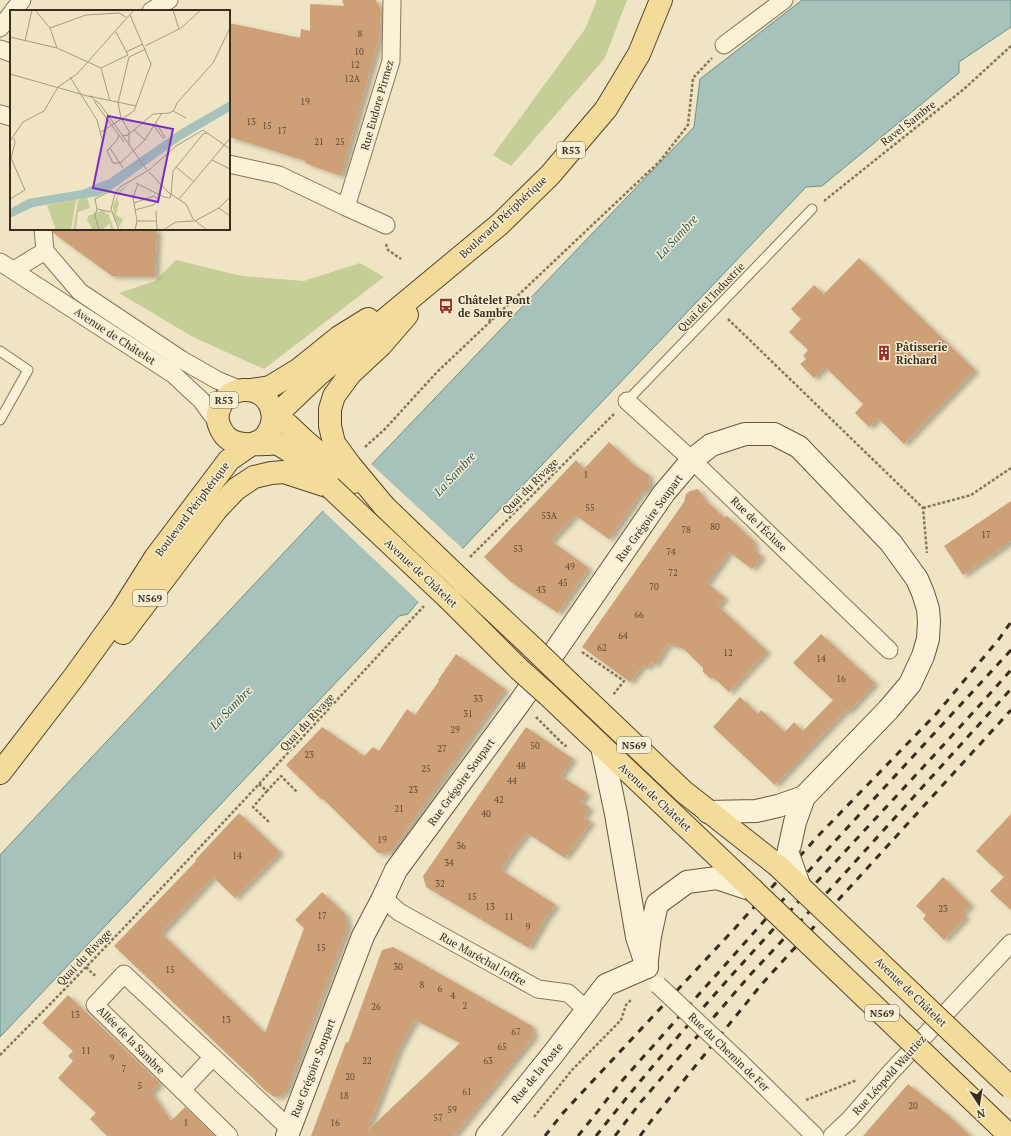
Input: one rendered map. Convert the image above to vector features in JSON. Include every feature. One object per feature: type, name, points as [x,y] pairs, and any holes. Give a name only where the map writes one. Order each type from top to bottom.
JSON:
[{"type":"main road","name":"Boulevard Périphérique","points":[[0,773],[74,677],[121,612],[155,558],[229,460],[266,436],[271,427],[273,418],[318,375],[500,224],[550,175],[606,110],[639,54],[661,0]]},
{"type":"main road","name":"Boulevard Périphérique","points":[[246,390],[270,387],[298,370],[339,337],[444,271]]},
{"type":"main road","name":"N569","points":[[0,784],[28,754],[132,621],[216,510],[236,489],[254,477],[270,473],[284,472],[341,475],[330,426],[330,410],[334,396],[350,374],[382,345],[444,271]]},
{"type":"main road","name":"Avenue de Châtelet","points":[[246,390],[260,393],[272,408],[273,418],[288,425],[341,475],[449,599],[519,668],[1010,1136]]},
{"type":"main road","name":"R53","points":[[218,423],[217,415],[224,399],[232,393],[246,390]]},
{"type":"main road","name":"Avenue de Châtelet","points":[[218,423],[221,431],[234,443],[243,445],[276,444],[292,453],[341,475],[384,506],[684,792],[708,812],[782,860],[799,886],[1011,1088]]},
{"type":"street","points":[[14,10],[22,0]]},
{"type":"street","points":[[153,10],[169,0]]},
{"type":"street","name":"Rue Eudore Pirmez","points":[[346,208],[391,61],[392,0]]},
{"type":"street","points":[[724,45],[784,0]]},
{"type":"street","points":[[0,28],[10,15]]},
{"type":"street","points":[[0,49],[10,53]]},
{"type":"street","points":[[0,114],[10,117]]},
{"type":"street","points":[[230,164],[280,175],[346,208],[386,225]]},
{"type":"street","points":[[7,266],[45,251],[42,230]]},
{"type":"street","name":"Avenue de Châtelet","points":[[45,251],[80,292],[182,360],[217,380],[246,390]]},
{"type":"street","name":"Avenue de Châtelet","points":[[7,266],[173,374],[201,400],[218,423]]},
{"type":"street","name":"Rue de l'Écluse","points":[[627,401],[692,460],[889,650]]},
{"type":"street","name":"Rue Grégoire Soupart","points":[[289,1133],[363,936],[396,870],[506,721],[664,493],[692,460],[711,445],[745,434],[774,434],[799,448],[891,543],[917,579],[923,592],[928,610],[928,639],[923,656],[910,684],[888,710],[804,797]]},
{"type":"street","points":[[602,747],[616,814],[637,937],[652,976]]},
{"type":"street","points":[[708,812],[756,811],[778,806],[804,797]]},
{"type":"street","points":[[782,860],[804,797]]},
{"type":"street","points":[[652,976],[650,936],[657,904],[687,882],[718,878],[753,890]]},
{"type":"street","name":"Rue Maréchal Joffre","points":[[383,898],[399,912],[538,989],[568,993],[587,1010]]},
{"type":"street","name":"Rue Léopold Wautiez","points":[[832,1136],[849,1120],[890,1073],[1011,943]]},
{"type":"street","name":"Allée de la Sambre","points":[[229,1136],[95,1005],[124,974],[213,1057],[289,1133]]},
{"type":"street","name":"Rue de la Poste","points":[[487,1136],[606,985],[652,976]]},
{"type":"street","name":"Rue du Chemin de Fer","points":[[652,976],[815,1136]]},
{"type":"street","points":[[182,1090],[213,1057]]},
{"type":"lane","name":"Quai de l'Industrie","points":[[627,401],[812,210]]},
{"type":"lane","points":[[0,350],[28,370],[0,420]]},
{"type":"path","points":[[341,475],[359,452],[385,429],[437,372],[660,161],[688,125],[693,78],[724,45]]},
{"type":"path","name":"Ravel Sambre","points":[[812,210],[964,89],[1011,46]]},
{"type":"path","points":[[716,308],[923,508],[927,557],[917,579]]},
{"type":"path","points":[[477,310],[491,320]]},
{"type":"path","name":"Quai du Rivage","points":[[467,560],[627,401]]},
{"type":"path","points":[[923,508],[971,494],[1011,468]]},
{"type":"path","name":"Quai du Rivage","points":[[0,1055],[86,967],[425,606]]},
{"type":"path","points":[[564,639],[624,681]]},
{"type":"path","points":[[269,822],[253,807],[281,776],[297,792]]},
{"type":"path","points":[[259,784],[267,791]]},
{"type":"path","points":[[86,967],[94,975],[96,973]]},
{"type":"path","points":[[533,1118],[572,1070],[620,1020],[626,1005],[634,998]]},
{"type":"path","points":[[788,1109],[856,1080],[890,1073]]},
{"type":"green space","points":[[597,0],[627,0],[605,58],[511,166],[493,155],[585,29]]},
{"type":"green space","points":[[176,260],[242,276],[304,281],[360,263],[384,277],[264,369],[193,337],[119,293],[155,281]]},
{"type":"water","name":"La Sambre","points":[[802,0],[1011,0],[1011,27],[959,62],[959,73],[822,186],[806,187],[463,548],[408,614],[399,616],[0,1037],[0,855],[323,511],[372,464],[694,127],[700,79]]},
{"type":"pier","points":[[370,463],[464,550],[420,603],[322,510]]},
{"type":"building","points":[[342,0],[376,0],[381,11],[379,39],[341,176],[305,163],[306,161],[230,137],[230,23],[300,38],[301,29],[310,31],[310,4],[344,6]]},
{"type":"building","points":[[53,230],[157,230],[155,276],[112,276],[53,233]]},
{"type":"building","name":"Pâtisserie Richard","points":[[859,258],[975,370],[904,444],[878,418],[869,427],[855,413],[863,404],[825,367],[814,378],[800,364],[806,359],[803,356],[808,350],[789,332],[801,319],[791,309],[814,285],[824,294]]},
{"type":"building","points":[[609,442],[634,465],[649,475],[650,488],[641,493],[609,539],[575,515],[551,541],[589,568],[558,613],[511,582],[484,557],[576,460],[584,469]]},
{"type":"building","points":[[698,489],[705,500],[725,518],[727,516],[755,542],[753,544],[756,546],[753,549],[762,556],[752,569],[729,552],[707,583],[725,598],[718,606],[767,651],[729,692],[714,678],[711,679],[703,672],[703,668],[684,649],[668,644],[655,665],[651,662],[647,668],[643,665],[630,682],[582,647],[684,502],[686,494],[690,491]]},
{"type":"building","points":[[1011,501],[1011,541],[963,575],[944,546]]},
{"type":"building","points":[[821,634],[875,683],[848,712],[846,710],[775,785],[713,727],[740,697],[758,714],[761,710],[785,732],[794,722],[803,731],[833,700],[793,663]]},
{"type":"building","points":[[456,654],[505,689],[391,852],[378,853],[286,765],[322,727],[364,756],[373,747],[379,751],[407,709],[415,715]]},
{"type":"building","points":[[526,727],[573,759],[561,776],[587,793],[581,802],[590,808],[584,817],[591,822],[565,858],[527,833],[501,870],[556,905],[546,918],[529,948],[426,887],[423,876]]},
{"type":"building","points":[[239,813],[280,852],[235,898],[213,877],[161,933],[265,1033],[304,928],[295,920],[322,892],[345,914],[348,926],[287,1089],[281,1096],[275,1097],[267,1092],[114,946],[196,861],[195,860]]},
{"type":"building","points":[[1011,814],[1011,910],[990,891],[1004,877],[976,851]]},
{"type":"building","points":[[943,877],[971,905],[962,913],[966,917],[944,940],[923,919],[926,915],[916,906]]},
{"type":"building","points":[[393,947],[532,1026],[534,1036],[454,1136],[311,1136],[346,1042],[348,1043],[382,950]],"holes":[[[415,1020],[460,1043],[367,1131],[399,1049]]]},
{"type":"building","points":[[68,995],[160,1083],[151,1092],[171,1121],[185,1107],[215,1136],[107,1136],[90,1119],[96,1113],[58,1078],[73,1061],[68,1056],[73,1051],[42,1023]]},
{"type":"building","points":[[908,1084],[948,1115],[971,1136],[863,1136]]},
{"type":"railway","points":[[545,1136],[562,1114],[737,926],[818,836],[937,713],[999,639],[1011,622]]},
{"type":"railway","points":[[578,1136],[621,1082],[837,839],[1011,650]]},
{"type":"railway","points":[[596,1136],[645,1075],[696,1016],[1011,670]]},
{"type":"railway","points":[[615,1136],[640,1103],[750,975],[835,884],[1011,689]]},
{"type":"railway","points":[[640,1136],[761,985],[1011,710]]},
{"type":"place","name":"Châtelet Pont de Sambre","points":[[446,306]]},
{"type":"place","name":"Pâtisserie Richard","points":[[884,353]]}]
